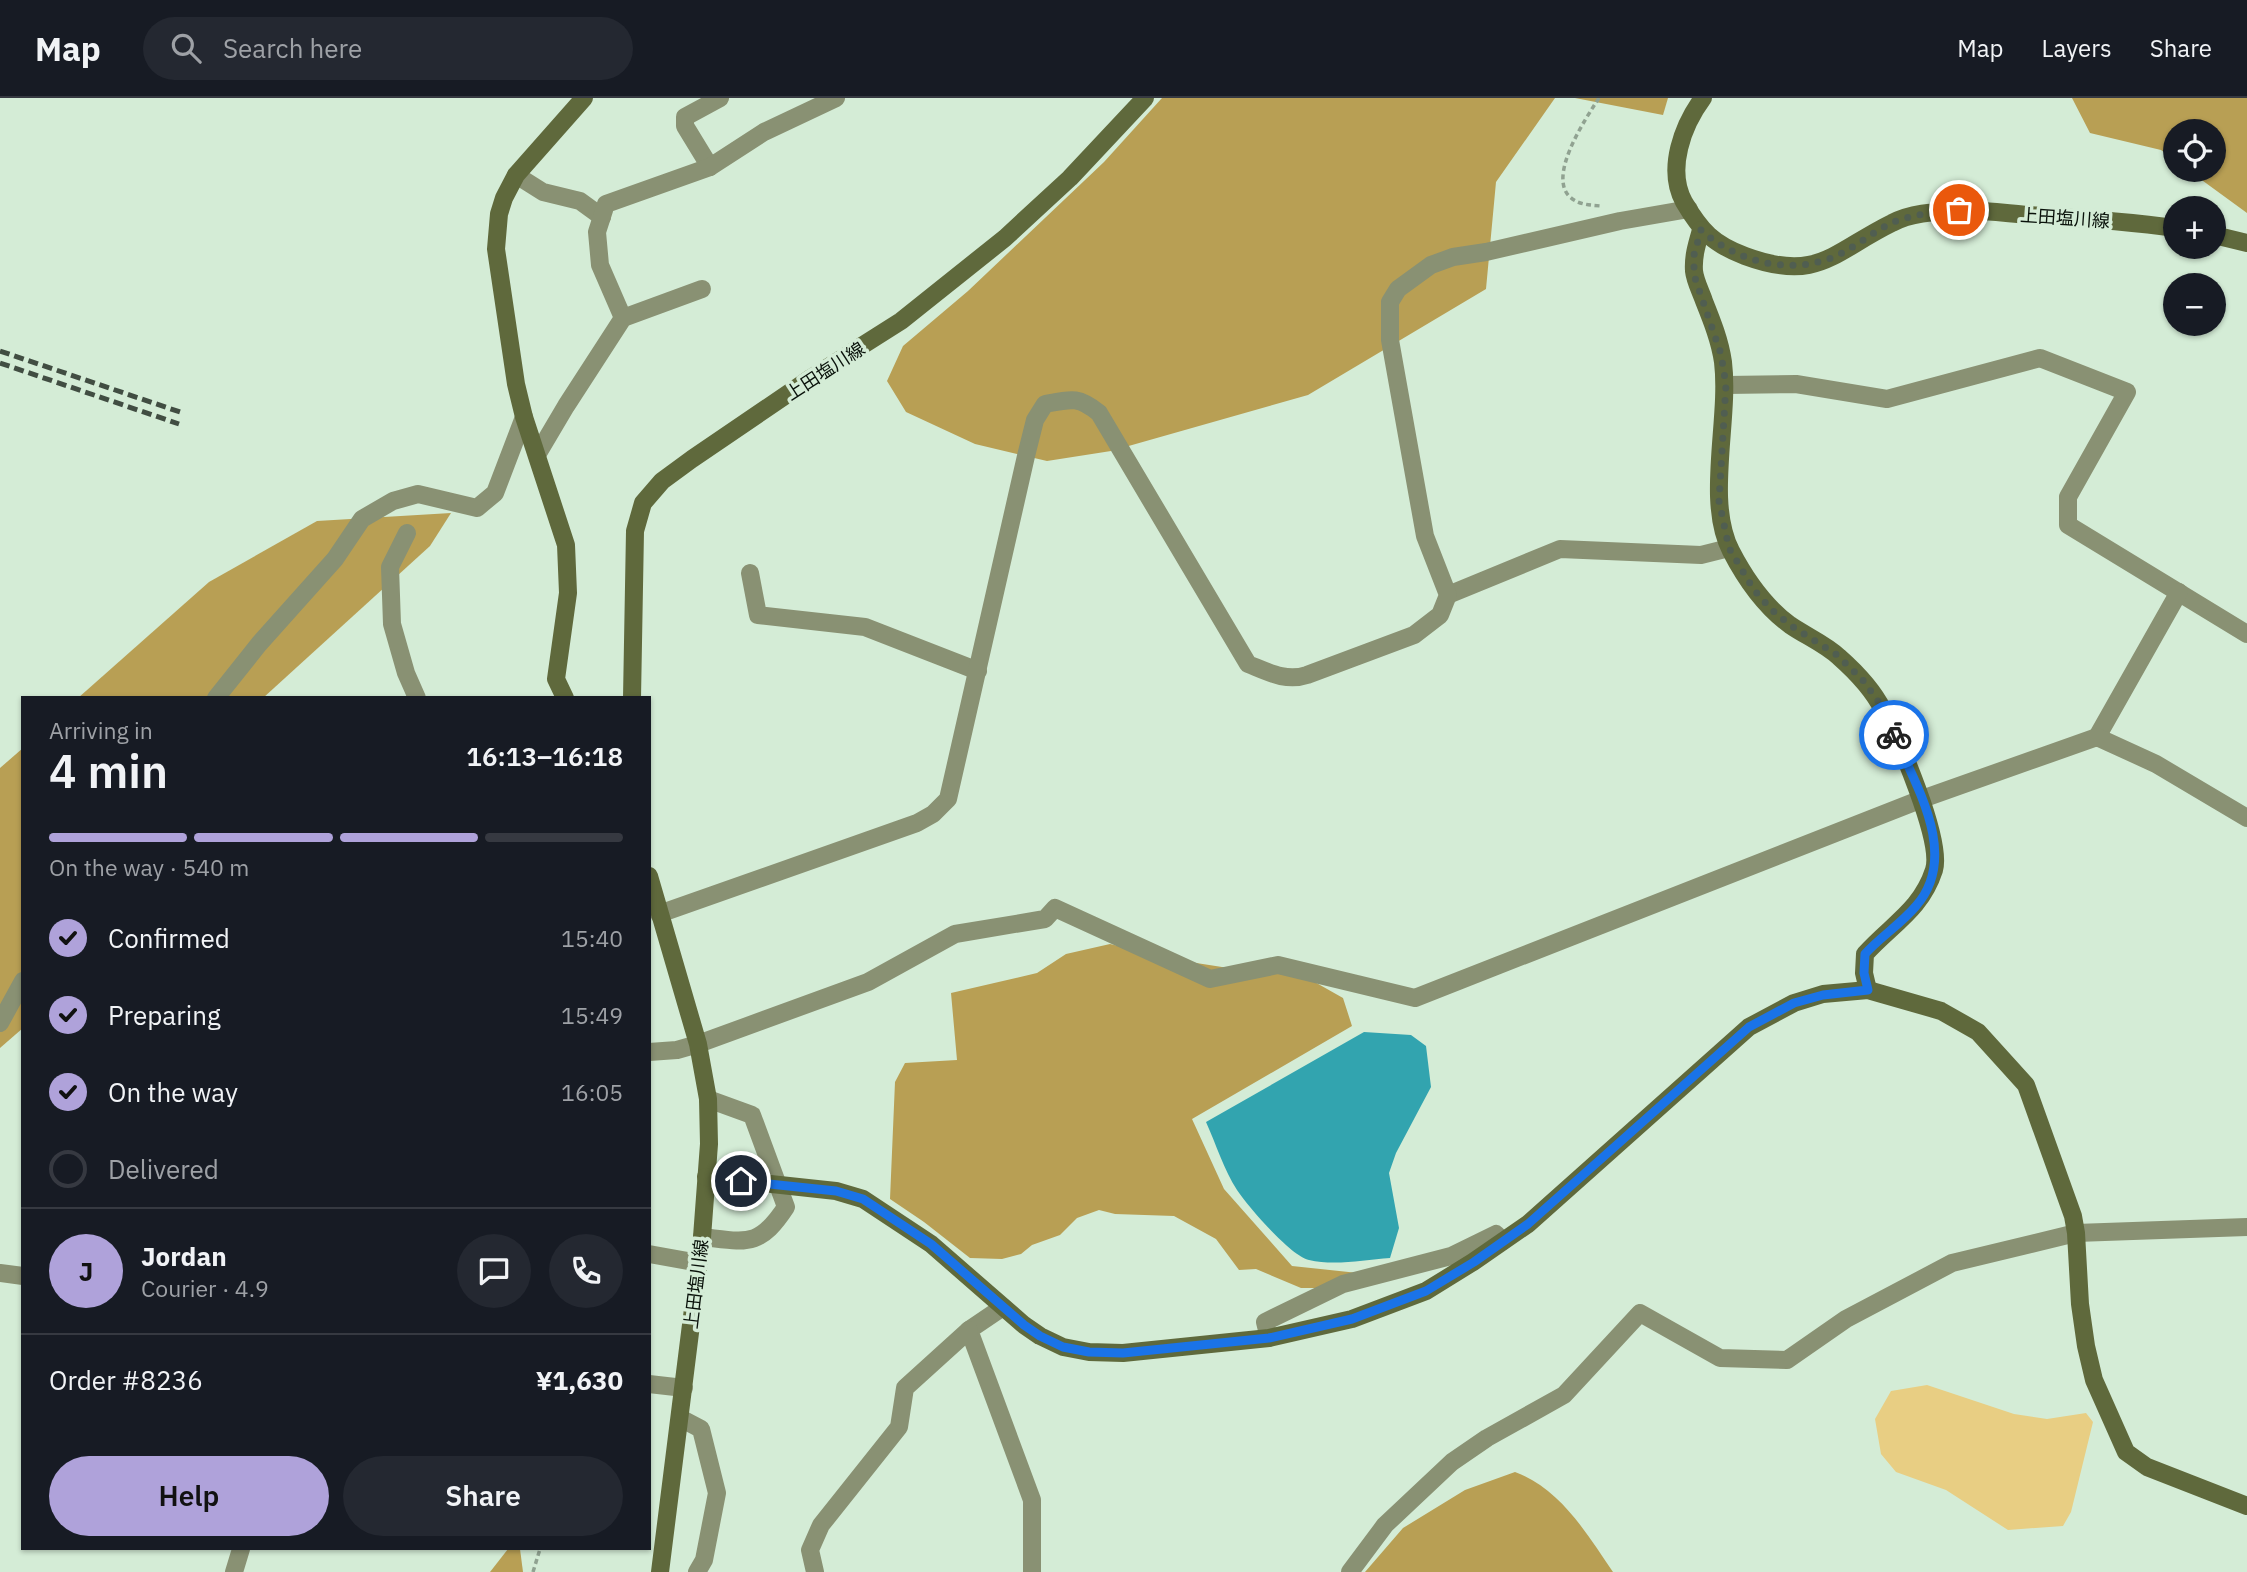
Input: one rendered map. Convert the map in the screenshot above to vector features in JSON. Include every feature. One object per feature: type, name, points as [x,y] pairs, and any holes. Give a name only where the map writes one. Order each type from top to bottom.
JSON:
[{"type":"street","points":[[564,696],[556,679],[568,593],[566,545],[524,417],[516,384],[496,249],[499,214],[516,175],[584,98]]},
{"type":"street","points":[[710,167],[685,126],[685,117],[720,98]]},
{"type":"street","points":[[623,318],[600,265],[597,232],[606,204],[632,197],[710,167],[764,132],[833,98]]},
{"type":"street","name":"上田塩川線","points":[[632,696],[635,531],[643,503],[662,481],[692,459],[901,321],[953,280],[1005,238],[1069,178],[1145,98]]},
{"type":"street","name":"上田塩川線","points":[[1703,98],[1693,111],[1680,142],[1676,172],[1681,195],[1701,230],[1716,243],[1763,263],[1810,266],[1839,255],[1893,222],[1923,213],[1959,210],[2163,226]]},
{"type":"street","points":[[516,175],[543,192],[580,201],[602,217]]},
{"type":"street","points":[[655,908],[852,847],[933,814],[948,799],[1035,420],[1045,404],[1069,400],[1085,402],[1099,413],[1248,664],[1281,677],[1299,678],[1414,635],[1440,615],[1448,595],[1425,536],[1390,340],[1390,302],[1398,289],[1431,265],[1453,257],[1689,209]]},
{"type":"street","points":[[1701,230],[1694,255],[1694,275],[1721,354],[1726,385],[1719,501],[1729,548],[1754,590],[1772,610],[1837,655],[1862,679],[1883,708],[1922,799],[1935,842],[1936,866],[1917,906],[1865,954],[1864,973],[1868,990]]},
{"type":"street","points":[[2226,237],[2247,243]]},
{"type":"street","points":[[537,455],[623,318],[702,289]]},
{"type":"street","points":[[1726,385],[1796,384],[1887,399],[2040,358],[2127,392],[2067,497],[2068,525],[2247,634]]},
{"type":"street","points":[[218,696],[259,644],[335,559],[362,519],[393,501],[418,494],[477,508],[495,493],[524,417]]},
{"type":"street","points":[[407,533],[390,567],[392,624],[406,673],[416,696]]},
{"type":"street","points":[[1448,595],[1560,550],[1701,555],[1729,548]]},
{"type":"street","points":[[750,573],[758,615],[866,627],[978,671]]},
{"type":"street","points":[[651,1052],[677,1051],[868,982],[955,934],[1045,919],[1055,908],[1210,979],[1278,965],[1415,998],[1922,799],[2097,737],[2179,592]]},
{"type":"street","points":[[2097,737],[2156,764],[2247,818]]},
{"type":"street","name":"上田塩川線","points":[[651,887],[655,908],[698,1044],[708,1098],[709,1144],[702,1237],[660,1572]]},
{"type":"street","points":[[0,1023],[21,985]]},
{"type":"street","points":[[706,1177],[836,1191],[863,1199],[931,1244],[1040,1336],[1063,1347],[1089,1352],[1123,1353],[1269,1338],[1352,1319],[1426,1291],[1528,1224],[1749,1027],[1794,1003],[1823,995],[1868,990],[1941,1012],[1979,1032],[2026,1085],[2073,1216],[2080,1304],[2086,1346],[2095,1380],[2126,1452],[2147,1467],[2247,1506]]},
{"type":"street","points":[[702,1237],[746,1242],[771,1230],[786,1208],[752,1115],[708,1098]]},
{"type":"street","points":[[1350,1572],[1385,1525],[1452,1462],[1487,1438],[1564,1395],[1640,1313],[1720,1358],[1787,1360],[1846,1319],[1952,1263],[2076,1233],[2247,1227]]},
{"type":"street","points":[[1269,1338],[1265,1322],[1343,1284],[1451,1256],[1496,1234],[1503,1241]]},
{"type":"street","points":[[651,1254],[698,1263]]},
{"type":"street","points":[[0,1273],[21,1276]]},
{"type":"street","points":[[815,1572],[810,1550],[821,1525],[899,1427],[905,1388],[969,1330],[1003,1307]]},
{"type":"street","points":[[969,1330],[1032,1500],[1032,1572]]},
{"type":"street","points":[[651,1384],[684,1388]]},
{"type":"street","points":[[680,1418],[701,1429],[717,1493],[704,1560],[698,1572]]},
{"type":"street","points":[[234,1572],[241,1550]]},
{"type":"path","points":[[1598,98],[1574,138],[1562,179],[1569,196],[1582,204],[1610,206],[1620,221]]},
{"type":"path","points":[[533,1572],[540,1550]]},
{"type":"shaded area","points":[[1162,98],[1555,98],[1496,182],[1486,289],[1308,395],[1111,451],[1047,461],[975,444],[906,412],[887,381],[903,346],[968,291],[1104,162]]},
{"type":"shaded area","points":[[1575,98],[1668,98],[1663,115]]},
{"type":"shaded area","points":[[2072,98],[2247,98],[2247,213],[2204,182],[2226,182],[2226,119],[2163,119],[2163,151],[2090,133]]},
{"type":"shaded area","points":[[451,513],[430,546],[265,696],[80,696],[209,582],[317,521]]},
{"type":"shaded area","points":[[21,750],[21,1030],[0,1048],[0,768]]},
{"type":"shaded area","points":[[1110,944],[1177,960],[1222,967],[1297,972],[1343,998],[1352,1026],[1192,1119],[1224,1189],[1292,1266],[1358,1273],[1317,1288],[1301,1288],[1256,1269],[1239,1270],[1216,1239],[1174,1216],[1115,1214],[1099,1210],[1077,1218],[1060,1235],[1032,1245],[1021,1254],[1002,1259],[970,1258],[890,1199],[895,1082],[905,1063],[957,1060],[951,993],[1037,973],[1066,954]]},
{"type":"shaded area","points":[[1927,1385],[2014,1414],[2047,1419],[2086,1413],[2093,1422],[2071,1512],[2063,1526],[2008,1530],[1946,1490],[1896,1472],[1881,1454],[1875,1419],[1891,1391]]},
{"type":"shaded area","points":[[1515,1472],[1531,1479],[1559,1501],[1613,1572],[1365,1572],[1403,1528],[1465,1490]]},
{"type":"shaded area","points":[[507,1550],[520,1550],[523,1572],[490,1572]]},
{"type":"water","points":[[1364,1032],[1411,1035],[1426,1046],[1431,1087],[1396,1153],[1389,1173],[1399,1228],[1390,1258],[1339,1263],[1309,1260],[1281,1241],[1237,1190],[1206,1122]]},
{"type":"railway","points":[[0,351],[183,413]]},
{"type":"railway","points":[[0,363],[179,424]]},
{"type":"way so far","points":[[1894,735],[1883,708],[1862,679],[1837,655],[1772,610],[1754,590],[1729,548],[1719,501],[1726,385],[1711,318],[1694,275],[1694,255],[1701,230],[1716,243],[1763,263],[1810,266],[1839,255],[1893,222],[1923,213],[1959,210]]},
{"type":"route","points":[[741,1181],[836,1191],[863,1199],[931,1244],[1040,1336],[1063,1347],[1089,1352],[1123,1353],[1269,1338],[1352,1319],[1426,1291],[1474,1262],[1528,1224],[1749,1027],[1794,1003],[1823,995],[1868,990],[1864,973],[1865,954],[1917,906],[1936,866],[1935,842],[1922,799],[1894,735]]}]
